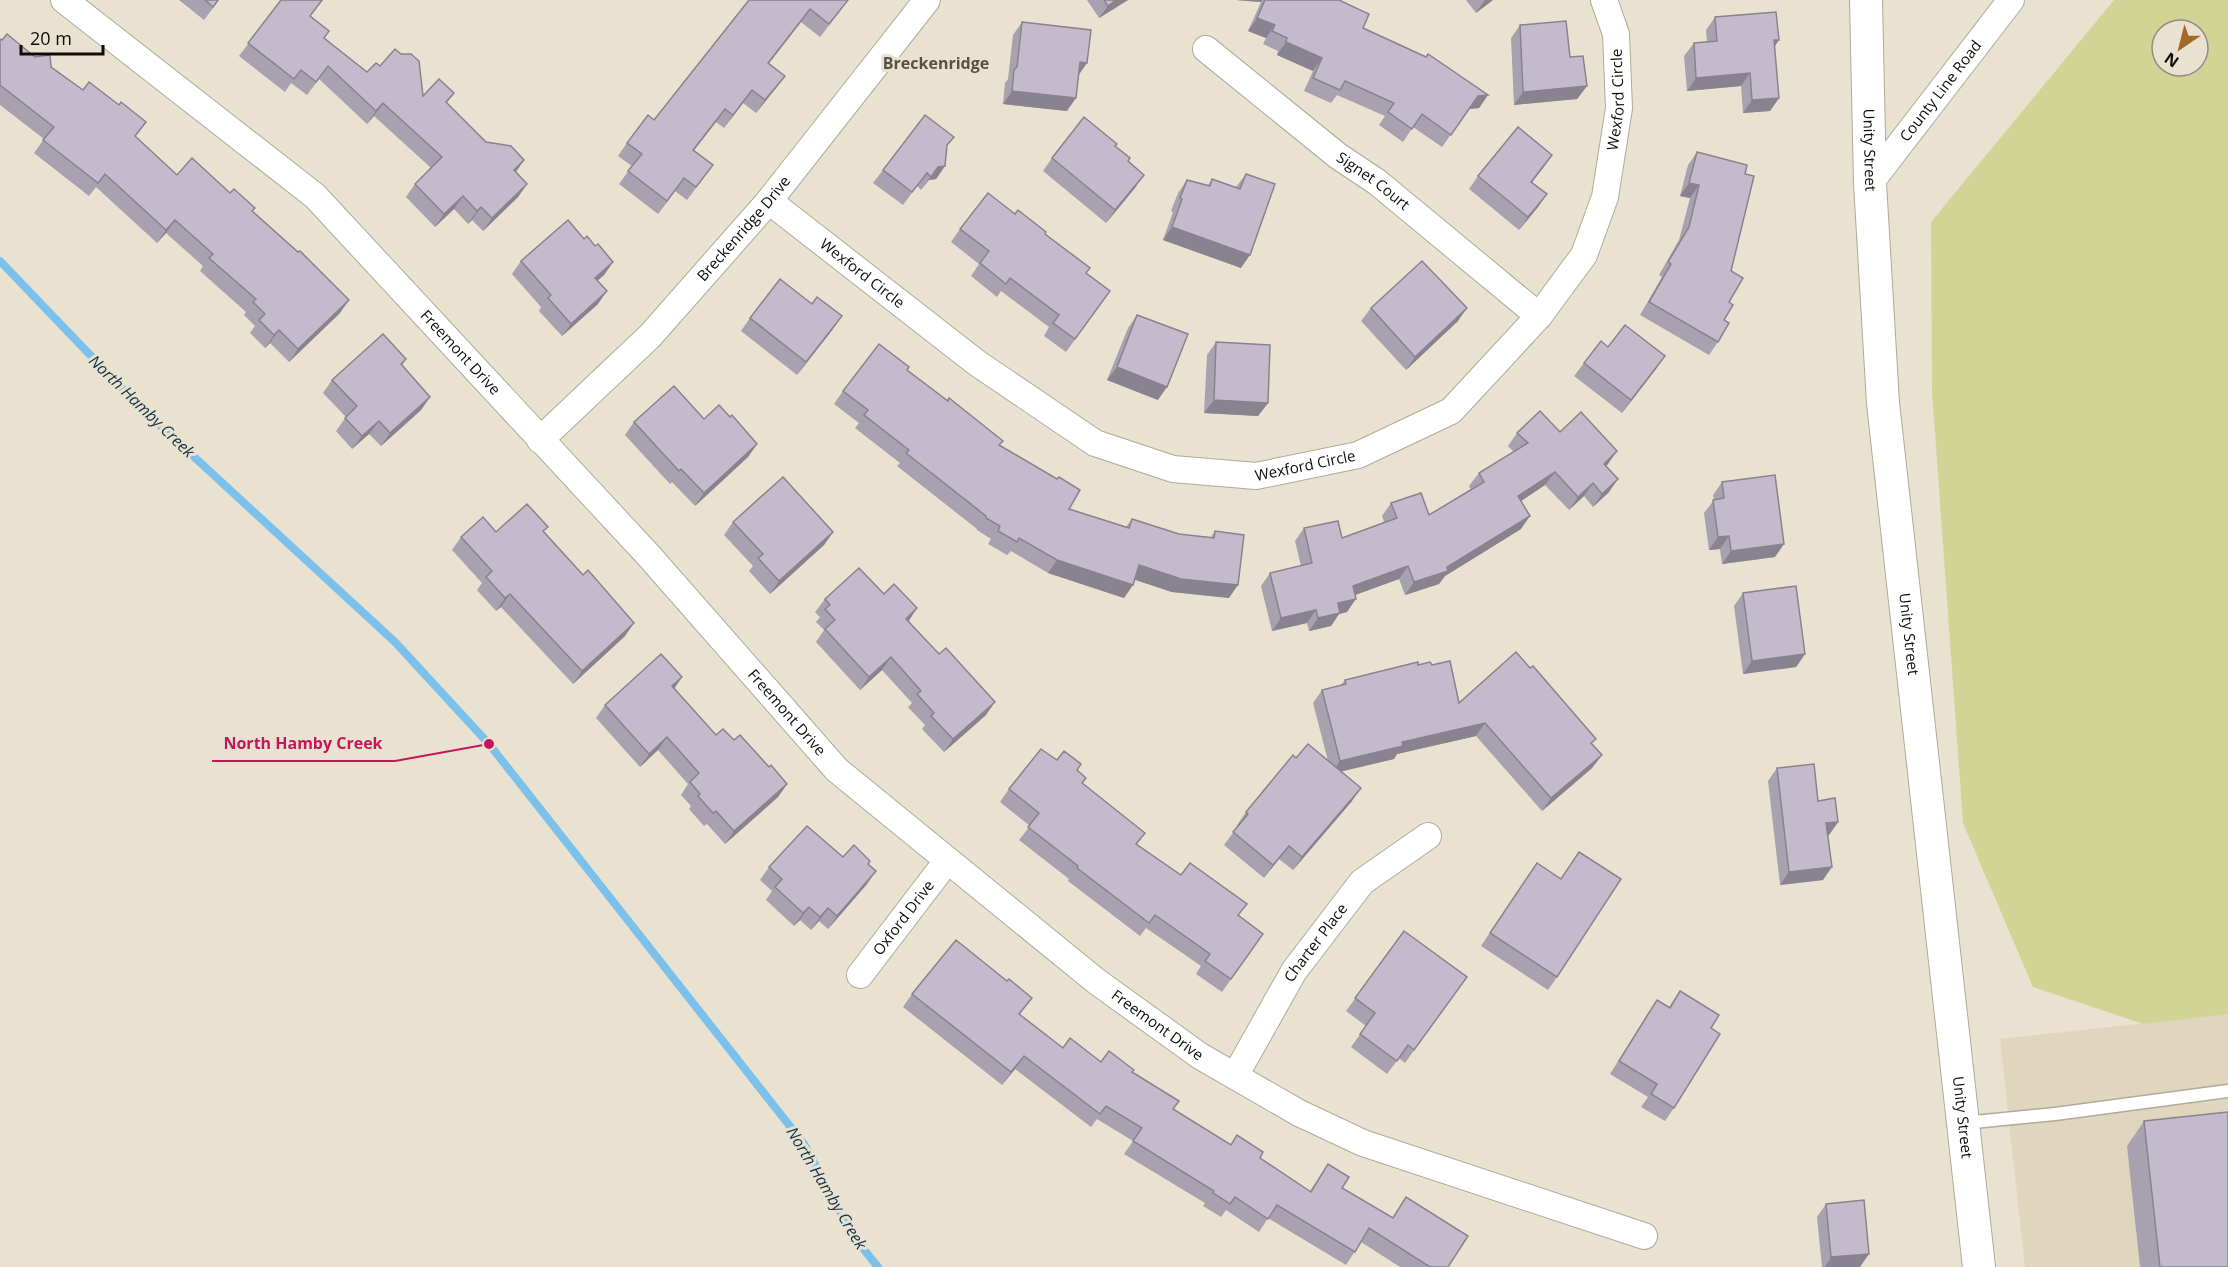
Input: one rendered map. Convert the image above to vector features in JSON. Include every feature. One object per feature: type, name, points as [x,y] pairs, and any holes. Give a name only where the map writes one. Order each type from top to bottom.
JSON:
[{"type":"street","name":"Freemont Drive","points":[[64,0],[315,196],[657,566],[837,770],[1096,981],[1200,1056],[1299,1113],[1363,1143],[1644,1236]]},
{"type":"street","name":"Breckenridge Drive","points":[[540,440],[650,336],[769,201],[927,0]]},
{"type":"street","name":"Wexford Circle","points":[[769,201],[977,363],[1095,443],[1173,469],[1256,476],[1358,455],[1451,411],[1539,316],[1584,255],[1605,197],[1619,108],[1616,34],[1604,0]]},
{"type":"street","name":"Unity Street","points":[[1866,0],[1870,183],[1883,403],[1979,1267]]},
{"type":"street","name":"County Line Road","points":[[1870,183],[2011,0]]},
{"type":"street","name":"Signet Court","points":[[1206,49],[1338,156],[1377,182],[1539,316]]},
{"type":"street","name":"Charter Place","points":[[1235,1076],[1294,970],[1362,882],[1428,836]]},
{"type":"street","name":"Oxford Drive","points":[[860,975],[947,861]]},
{"type":"lane","points":[[1962,1123],[2055,1114],[2228,1091]]},
{"type":"shaded area","points":[[2228,1014],[2228,1267],[2025,1267],[2000,1039]]},
{"type":"green space","points":[[2114,0],[2228,0],[2228,1014],[2143,1024],[2033,987],[1963,823],[1932,391],[1931,222]]},
{"type":"building","points":[[205,0],[218,0],[213,7]]},
{"type":"building","points":[[281,0],[322,0],[310,16],[329,31],[324,38],[367,72],[376,63],[380,66],[395,49],[401,54],[411,54],[419,61],[423,96],[439,79],[454,93],[446,102],[486,142],[511,146],[524,160],[514,170],[527,184],[492,218],[481,207],[477,211],[463,196],[444,214],[415,184],[442,157],[383,103],[376,111],[328,66],[316,82],[301,70],[294,79],[248,43]]},
{"type":"building","points":[[749,0],[848,0],[829,24],[810,9],[768,63],[785,76],[765,100],[752,90],[733,115],[725,109],[693,150],[713,165],[696,187],[684,178],[667,201],[628,171],[642,154],[627,143],[648,115],[654,120]]},
{"type":"building","points":[[1104,0],[1116,0],[1108,6]]},
{"type":"building","points":[[1265,0],[1339,0],[1369,14],[1363,28],[1426,57],[1428,54],[1488,95],[1478,96],[1451,135],[1422,114],[1412,129],[1388,112],[1394,103],[1345,81],[1340,90],[1313,78],[1322,58],[1286,42],[1287,38],[1272,31],[1275,25],[1257,18]]},
{"type":"building","points":[[1776,12],[1779,40],[1774,40],[1779,98],[1752,100],[1750,73],[1696,78],[1694,43],[1717,41],[1715,17]]},
{"type":"building","points":[[1566,21],[1570,57],[1583,56],[1587,86],[1523,92],[1520,25]]},
{"type":"building","points":[[1022,22],[1091,30],[1087,63],[1080,62],[1076,98],[1012,91]]},
{"type":"building","points":[[7,34],[35,57],[50,55],[51,67],[83,90],[89,82],[119,105],[121,102],[146,122],[135,136],[177,175],[192,158],[230,193],[234,189],[255,208],[252,211],[298,252],[300,251],[349,300],[298,349],[279,330],[274,335],[259,320],[265,314],[253,302],[256,299],[209,258],[213,254],[175,220],[166,230],[105,174],[98,183],[43,140],[54,127],[0,85],[0,39],[2,40]]},
{"type":"building","points":[[925,115],[954,137],[947,145],[945,166],[938,167],[931,177],[927,173],[912,192],[883,170]]},
{"type":"building","points":[[1084,117],[1117,144],[1115,146],[1130,158],[1128,161],[1144,175],[1115,210],[1052,158]]},
{"type":"building","points":[[1518,127],[1552,155],[1531,182],[1547,194],[1528,217],[1478,176]]},
{"type":"building","points":[[1697,152],[1747,165],[1745,174],[1754,176],[1731,271],[1743,278],[1729,302],[1733,305],[1724,320],[1729,323],[1718,342],[1649,302],[1671,264],[1668,262],[1689,227],[1699,185],[1689,183]]},
{"type":"building","points":[[1246,174],[1275,184],[1250,255],[1172,227],[1187,180],[1210,186],[1212,179],[1240,189]]},
{"type":"building","points":[[988,193],[1015,214],[1018,210],[1046,232],[1045,234],[1090,268],[1086,273],[1110,291],[1075,339],[1053,323],[1059,315],[1010,278],[1006,284],[980,263],[989,251],[960,229]]},
{"type":"building","points":[[568,220],[584,239],[587,236],[595,246],[598,244],[613,262],[595,278],[607,291],[571,324],[548,298],[551,295],[521,261]]},
{"type":"building","points":[[1422,261],[1467,308],[1415,357],[1371,308]]},
{"type":"building","points":[[780,279],[812,304],[817,297],[842,316],[806,362],[750,318]]},
{"type":"building","points":[[1137,315],[1188,334],[1167,387],[1117,367]]},
{"type":"building","points":[[1625,325],[1665,356],[1631,400],[1584,363],[1601,341],[1608,347]]},
{"type":"building","points":[[383,334],[406,359],[401,364],[430,397],[390,433],[379,421],[362,436],[345,418],[357,406],[332,380]]},
{"type":"building","points":[[1216,342],[1270,345],[1268,403],[1214,400]]},
{"type":"building","points":[[879,344],[909,367],[907,370],[948,401],[949,398],[1003,441],[999,445],[1080,490],[1069,509],[1129,528],[1132,519],[1179,534],[1214,538],[1215,531],[1244,535],[1238,585],[1181,579],[1139,565],[1133,585],[1057,560],[1019,538],[1017,542],[998,531],[1000,526],[986,518],[906,453],[909,450],[864,415],[868,410],[843,391]]},
{"type":"building","points":[[674,386],[704,419],[719,405],[730,417],[732,415],[757,444],[704,493],[681,469],[679,471],[634,422]]},
{"type":"building","points":[[1540,411],[1560,432],[1581,412],[1617,451],[1604,464],[1618,479],[1602,494],[1593,483],[1578,497],[1555,472],[1518,496],[1530,516],[1447,567],[1448,571],[1414,582],[1408,566],[1353,586],[1356,599],[1338,603],[1340,613],[1318,618],[1316,610],[1281,618],[1270,573],[1312,563],[1304,528],[1338,521],[1342,538],[1397,518],[1391,503],[1421,493],[1429,515],[1484,482],[1479,473],[1528,443],[1517,433]]},
{"type":"building","points":[[1775,475],[1784,544],[1731,551],[1729,536],[1718,537],[1713,500],[1724,498],[1722,482]]},
{"type":"building","points":[[783,477],[833,532],[779,581],[758,558],[763,554],[733,522]]},
{"type":"building","points":[[527,504],[548,527],[543,531],[583,575],[588,570],[634,623],[582,671],[510,594],[505,598],[486,577],[492,571],[461,537],[483,517],[496,532]]},
{"type":"building","points":[[859,568],[884,594],[894,584],[917,608],[906,619],[939,654],[946,648],[995,702],[953,739],[931,716],[934,713],[917,694],[921,691],[891,657],[869,677],[825,629],[835,620],[825,609],[830,605],[825,599]]},
{"type":"building","points":[[1796,586],[1805,654],[1752,661],[1743,593]]},
{"type":"building","points":[[1516,652],[1530,668],[1533,666],[1596,739],[1591,743],[1602,755],[1551,798],[1485,723],[1402,742],[1403,746],[1340,761],[1322,690],[1346,684],[1345,680],[1418,662],[1418,665],[1430,662],[1432,665],[1450,661],[1459,703]]},
{"type":"building","points":[[661,654],[682,677],[672,686],[716,735],[723,729],[734,740],[740,735],[787,784],[734,831],[698,796],[700,794],[690,782],[699,773],[667,737],[649,754],[605,705]]},
{"type":"building","points":[[1308,744],[1361,788],[1302,857],[1289,846],[1273,865],[1233,832],[1248,814],[1246,812],[1293,755],[1296,758]]},
{"type":"building","points":[[1041,749],[1057,760],[1064,751],[1081,764],[1077,770],[1086,778],[1082,783],[1145,833],[1136,844],[1181,875],[1190,863],[1247,904],[1238,915],[1263,934],[1231,979],[1205,961],[1210,954],[1155,915],[1149,923],[1028,827],[1039,813],[1009,789]]},
{"type":"building","points":[[1814,764],[1818,801],[1835,798],[1838,822],[1826,823],[1832,867],[1789,872],[1777,768]]},
{"type":"building","points":[[807,826],[843,857],[854,845],[870,861],[868,864],[876,871],[837,916],[828,908],[820,917],[809,907],[803,913],[775,887],[782,879],[769,867]]},
{"type":"building","points":[[1579,852],[1621,879],[1557,977],[1490,933],[1537,863],[1561,879]]},
{"type":"building","points":[[1404,931],[1467,977],[1414,1050],[1408,1045],[1397,1061],[1360,1034],[1375,1013],[1355,998]]},
{"type":"building","points":[[956,940],[1032,998],[1019,1014],[1063,1048],[1070,1038],[1101,1062],[1109,1051],[1134,1070],[1132,1072],[1179,1101],[1173,1109],[1231,1145],[1237,1135],[1263,1152],[1260,1158],[1311,1192],[1328,1164],[1349,1177],[1342,1188],[1393,1218],[1406,1197],[1468,1236],[1448,1267],[1430,1267],[1369,1228],[1355,1252],[1277,1205],[1268,1219],[1235,1197],[1230,1204],[1213,1193],[1214,1191],[1133,1141],[1142,1128],[1106,1106],[1100,1114],[1024,1056],[1011,1072],[912,994]]},
{"type":"building","points":[[1680,991],[1719,1015],[1711,1028],[1720,1034],[1674,1108],[1651,1094],[1657,1084],[1619,1061],[1657,1000],[1670,1008]]},
{"type":"building","points":[[2228,1112],[2228,1267],[2160,1267],[2144,1121]]},
{"type":"building","points":[[1864,1200],[1869,1254],[1831,1257],[1826,1204]]},
{"type":"waterway","name":"North Hamby Creek","points":[[0,261],[141,408],[395,642],[489,744],[804,1144],[853,1236],[878,1267]]},
{"type":"place","name":"North Hamby Creek","points":[[489,744]]},
{"type":"district","name":"Breckenridge","points":[[936,63]]}]
